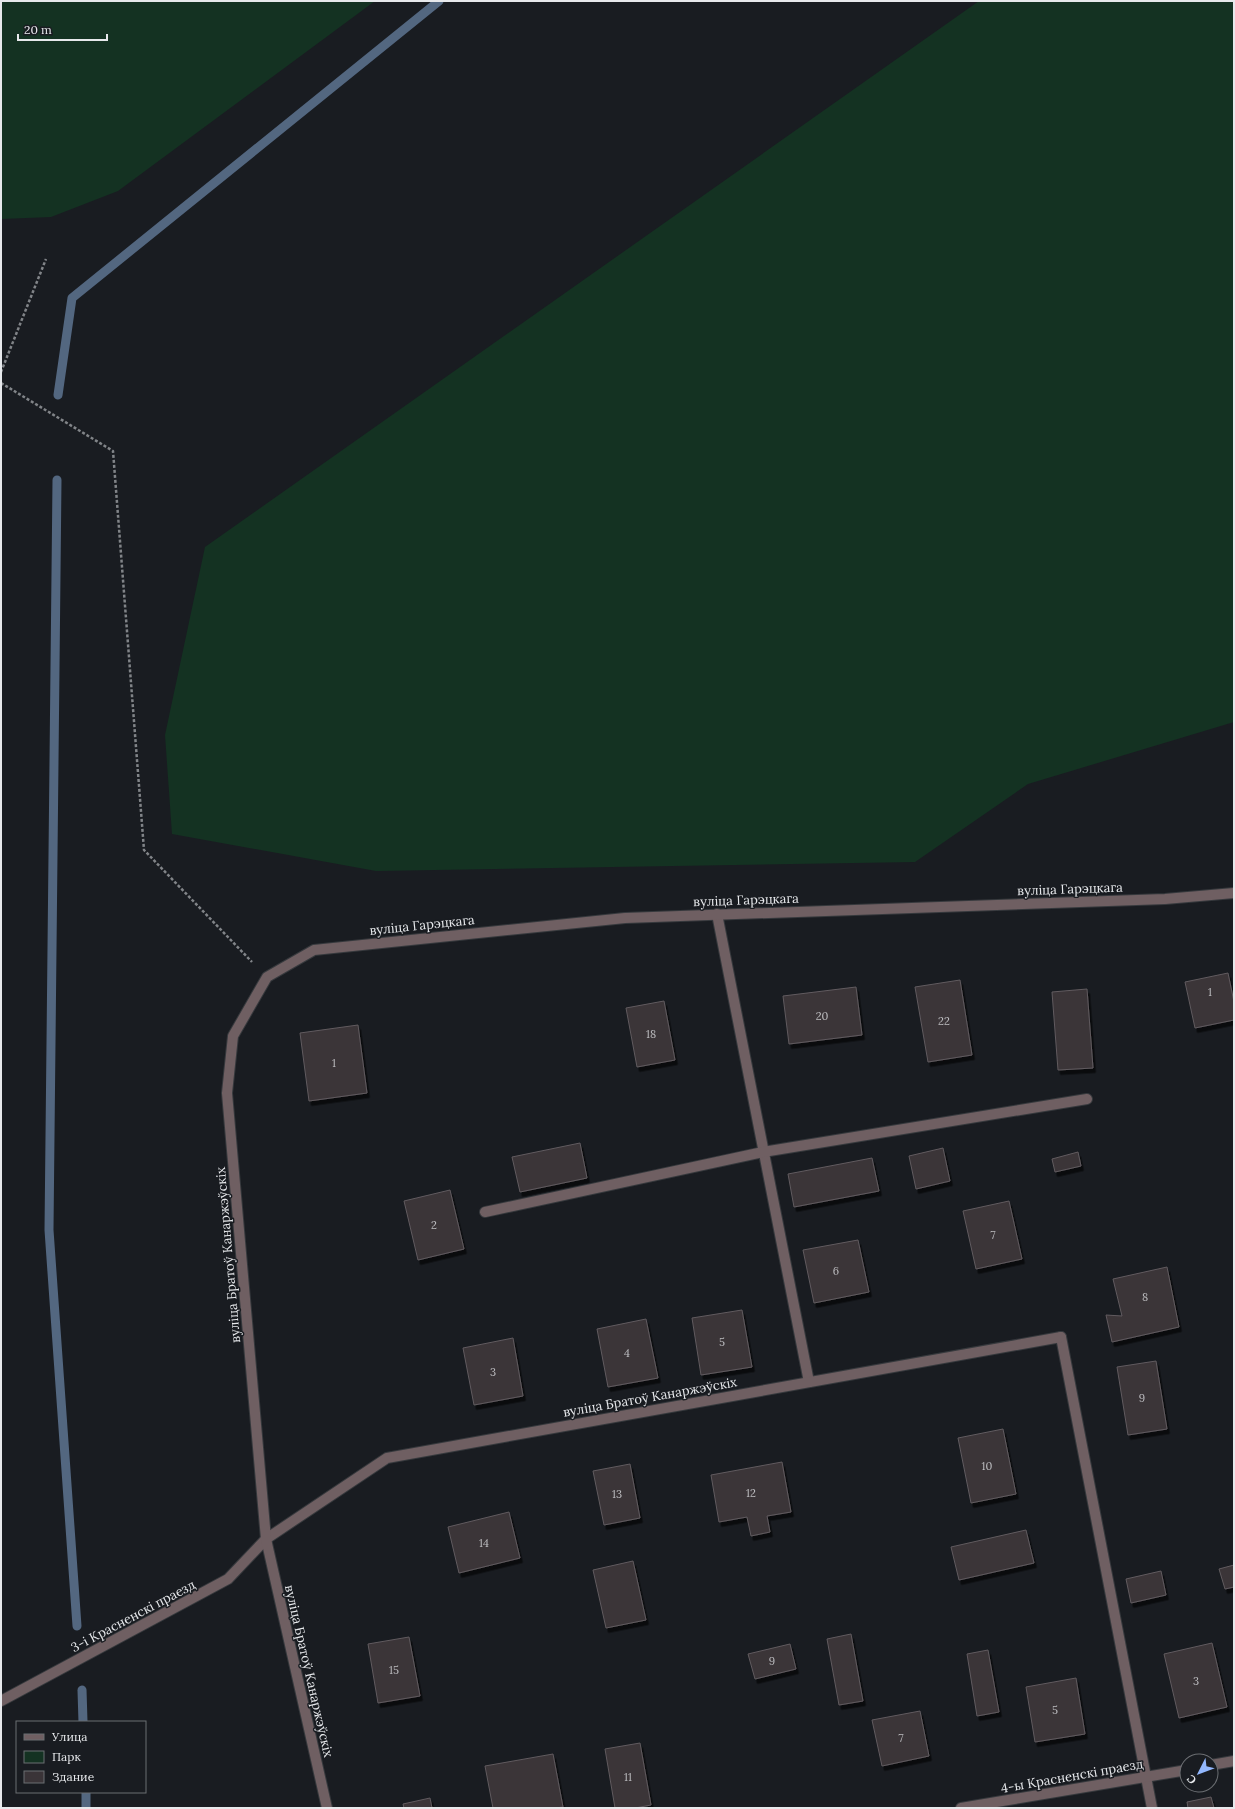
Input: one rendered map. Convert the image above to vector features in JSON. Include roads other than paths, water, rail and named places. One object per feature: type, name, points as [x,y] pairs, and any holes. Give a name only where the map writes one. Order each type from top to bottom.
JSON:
[{"type":"street","name":"вуліца Гарэцкага","points":[[267,977],[314,950],[625,918],[1165,899],[1234,893]]},
{"type":"street","points":[[716,914],[809,1382]]},
{"type":"street","name":"вуліца Братоў Канаржэўскіх","points":[[267,977],[234,1036],[227,1093],[266,1539],[327,1808]]},
{"type":"street","points":[[485,1212],[764,1152],[1087,1099]]},
{"type":"street","name":"вуліца Братоў Канаржэўскіх","points":[[266,1539],[387,1458],[1061,1337],[1145,1777]]},
{"type":"street","name":"3-і Красненскі праезд","points":[[1,1701],[228,1579],[266,1539]]},
{"type":"street","points":[[1219,1764],[1234,1761]]},
{"type":"street","name":"4-ы Красненскі праезд","points":[[961,1808],[1179,1771]]},
{"type":"street","points":[[1145,1777],[1152,1808]]},
{"type":"waterway","points":[[58,395],[72,298],[439,1]]},
{"type":"waterway","points":[[57,480],[49,1230],[77,1626]]},
{"type":"waterway","points":[[82,1690],[83,1721]]},
{"type":"waterway","points":[[86,1793],[86,1808]]}]
